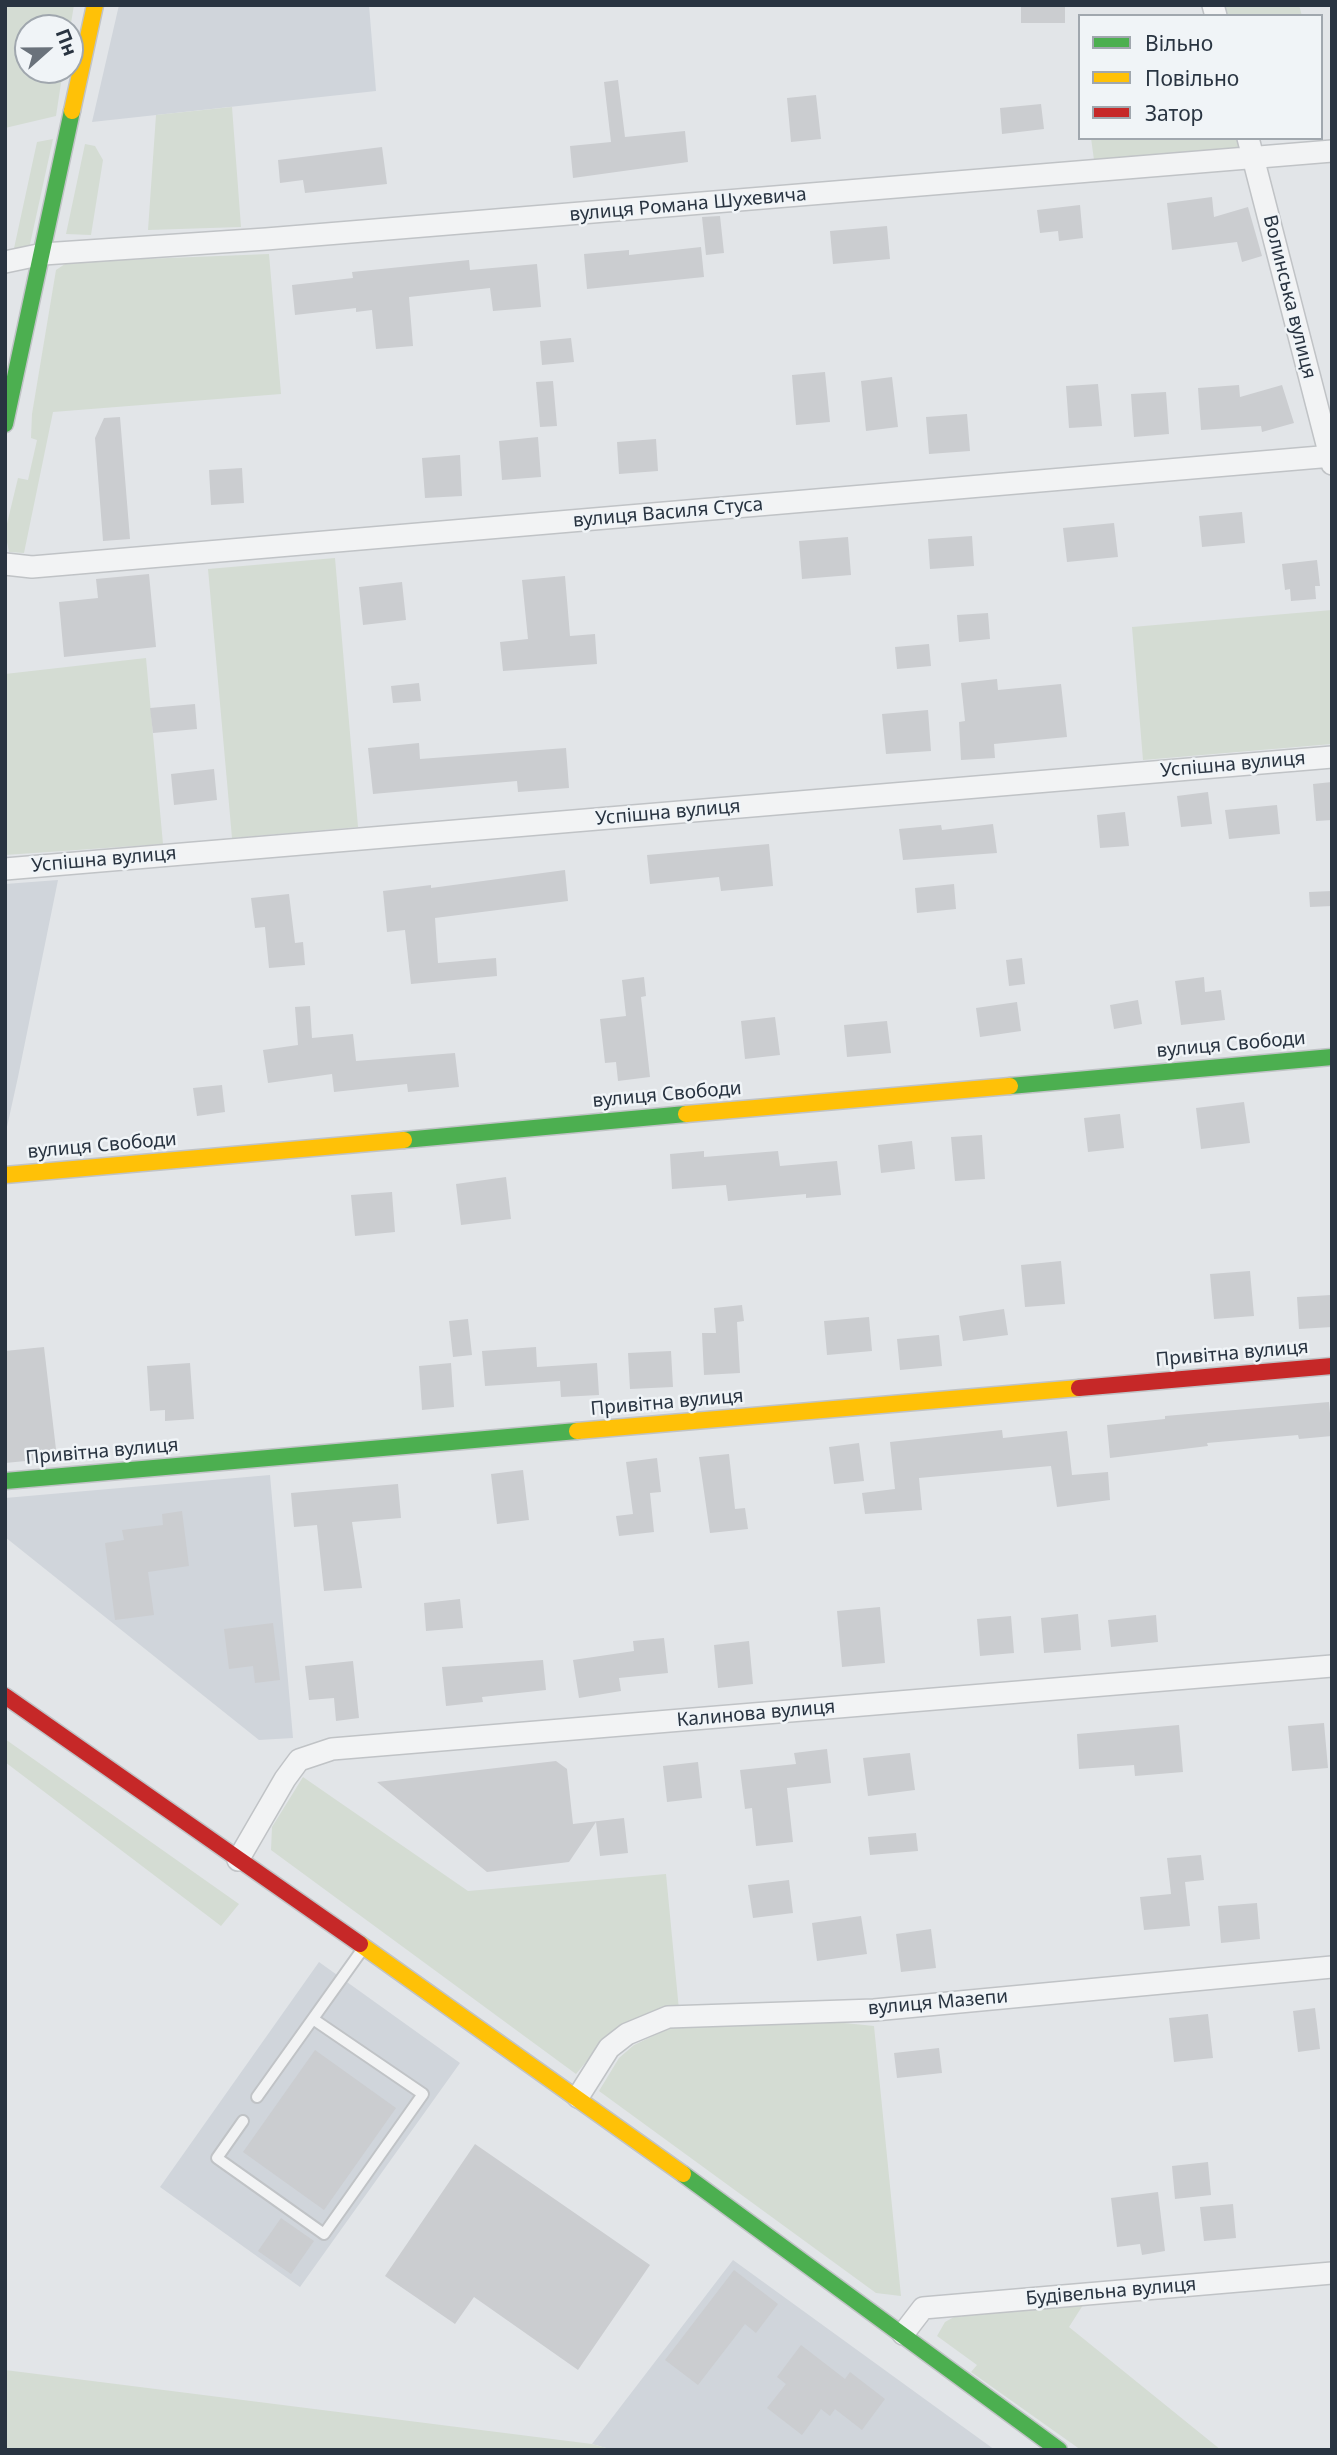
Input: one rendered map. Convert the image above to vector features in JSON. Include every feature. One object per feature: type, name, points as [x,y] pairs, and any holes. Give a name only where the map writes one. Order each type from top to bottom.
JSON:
[{"type":"street","points":[[5,424],[95,5]]},
{"type":"street","name":"вулиця Романа Шухевича","points":[[5,262],[43,254],[280,238],[1251,149],[1332,152]]},
{"type":"street","name":"Волинська вулиця","points":[[1251,149],[1331,459]]},
{"type":"street","name":"вулиця Василя Стуса","points":[[5,564],[46,566],[1331,459]]},
{"type":"street","name":"Успішна вулиця","points":[[5,869],[1332,757]]},
{"type":"street","name":"вулиця Свободи","points":[[5,1175],[1332,1057]]},
{"type":"street","name":"Привітна вулиця","points":[[5,1481],[1332,1366]]},
{"type":"street","name":"Калинова вулиця","points":[[238,1860],[299,1760],[332,1749],[1332,1666]]},
{"type":"street","points":[[5,1696],[578,2097],[1059,2450]]},
{"type":"street","name":"вулиця Мазепи","points":[[578,2097],[609,2048],[627,2034],[668,2017],[874,2010],[1332,1967]]},
{"type":"street","name":"Будівельна вулиця","points":[[903,2334],[923,2308],[1332,2273]]},
{"type":"lane","points":[[257,2097],[364,1948]]},
{"type":"lane","points":[[243,2121],[217,2158],[324,2234],[422,2094],[313,2019]]},
{"type":"shaded area","points":[[5,5],[74,5],[72,14],[14,14],[14,84],[61,84],[56,116],[5,128]]},
{"type":"shaded area","points":[[119,5],[369,5],[376,91],[92,122]]},
{"type":"shaded area","points":[[1225,5],[1299,5],[1301,14],[1227,14]]},
{"type":"shaded area","points":[[232,107],[241,227],[148,230],[156,115]]},
{"type":"shaded area","points":[[53,139],[29,249],[13,253],[37,142]]},
{"type":"shaded area","points":[[1091,140],[1239,140],[1241,149],[1094,160]]},
{"type":"shaded area","points":[[85,144],[95,146],[103,160],[91,235],[66,234]]},
{"type":"shaded area","points":[[269,254],[281,394],[53,412],[24,553],[9,552],[5,532],[18,478],[28,480],[37,440],[31,438],[32,414],[56,270],[68,262]]},
{"type":"shaded area","points":[[335,558],[358,827],[232,838],[208,569]]},
{"type":"shaded area","points":[[1332,610],[1332,744],[1143,760],[1132,627]]},
{"type":"shaded area","points":[[146,658],[163,844],[5,855],[5,674]]},
{"type":"shaded area","points":[[58,880],[18,1077],[5,1136],[5,884]]},
{"type":"shaded area","points":[[270,1475],[293,1738],[259,1740],[5,1537],[5,1498]]},
{"type":"shaded area","points":[[5,1739],[239,1904],[221,1926],[5,1762]]},
{"type":"shaded area","points":[[303,1777],[468,1891],[666,1874],[679,2010],[602,2043],[576,2074],[271,1850],[272,1827]]},
{"type":"shaded area","points":[[319,1962],[460,2063],[300,2287],[160,2187]]},
{"type":"shaded area","points":[[815,2020],[874,2026],[901,2296],[876,2293],[599,2091],[619,2058],[634,2045],[674,2026]]},
{"type":"shaded area","points":[[733,2260],[995,2450],[613,2450],[592,2444]]},
{"type":"shaded area","points":[[1083,2305],[1069,2327],[1221,2450],[1081,2450],[971,2372],[977,2365],[937,2336],[945,2322],[954,2317]]},
{"type":"shaded area","points":[[5,2370],[592,2444],[613,2450],[5,2450]]},
{"type":"building","points":[[1021,5],[1065,5],[1065,23],[1021,23]]},
{"type":"building","points":[[618,80],[625,137],[685,131],[688,162],[573,178],[570,146],[611,142],[604,82]]},
{"type":"building","points":[[816,95],[821,139],[791,142],[787,98]]},
{"type":"building","points":[[1041,104],[1044,129],[1002,134],[1000,108]]},
{"type":"building","points":[[382,147],[387,184],[305,193],[303,180],[280,183],[278,160]]},
{"type":"building","points":[[1212,197],[1214,217],[1248,207],[1262,256],[1242,262],[1237,242],[1172,250],[1167,203]]},
{"type":"building","points":[[1080,205],[1083,238],[1059,241],[1058,231],[1040,233],[1037,210]]},
{"type":"building","points":[[720,216],[724,253],[706,255],[702,217]]},
{"type":"building","points":[[887,226],[890,259],[833,264],[830,231]]},
{"type":"building","points":[[701,247],[704,277],[587,289],[584,254],[629,250],[629,255]]},
{"type":"building","points":[[469,260],[470,270],[537,264],[541,307],[493,311],[490,288],[409,297],[413,346],[376,349],[372,310],[356,312],[356,308],[295,315],[292,285],[353,278],[352,272]]},
{"type":"building","points":[[571,338],[574,362],[542,365],[540,341]]},
{"type":"building","points":[[825,372],[830,422],[796,425],[792,375]]},
{"type":"building","points":[[892,377],[898,427],[866,431],[861,381]]},
{"type":"building","points":[[553,381],[557,426],[540,427],[536,382]]},
{"type":"building","points":[[1098,384],[1102,426],[1069,428],[1066,386]]},
{"type":"building","points":[[1239,385],[1240,397],[1282,385],[1294,423],[1262,432],[1261,426],[1201,430],[1198,388]]},
{"type":"building","points":[[1166,392],[1169,434],[1134,437],[1131,394]]},
{"type":"building","points":[[967,414],[970,451],[929,454],[926,417]]},
{"type":"building","points":[[120,417],[130,539],[103,541],[95,438],[104,418]]},
{"type":"building","points":[[538,437],[541,477],[502,480],[499,441]]},
{"type":"building","points":[[656,439],[658,471],[619,474],[617,442]]},
{"type":"building","points":[[460,455],[462,496],[425,498],[422,458]]},
{"type":"building","points":[[242,468],[244,503],[211,505],[209,470]]},
{"type":"building","points":[[1242,512],[1245,543],[1202,547],[1199,516]]},
{"type":"building","points":[[1114,523],[1118,557],[1067,562],[1063,528]]},
{"type":"building","points":[[972,536],[974,566],[930,569],[928,539]]},
{"type":"building","points":[[848,537],[851,575],[802,579],[799,541]]},
{"type":"building","points":[[1317,560],[1320,586],[1315,586],[1316,599],[1291,601],[1290,589],[1285,590],[1282,564]]},
{"type":"building","points":[[149,574],[156,647],[64,657],[59,602],[98,598],[96,579]]},
{"type":"building","points":[[565,576],[570,636],[595,634],[597,664],[503,671],[500,642],[528,639],[522,580]]},
{"type":"building","points":[[402,582],[406,620],[363,625],[359,587]]},
{"type":"building","points":[[988,613],[990,639],[959,642],[957,615]]},
{"type":"building","points":[[929,644],[931,666],[897,669],[895,647]]},
{"type":"building","points":[[997,679],[998,690],[1061,684],[1067,737],[994,744],[995,758],[961,760],[959,722],[965,721],[961,683]]},
{"type":"building","points":[[419,683],[421,701],[393,703],[391,686]]},
{"type":"building","points":[[195,704],[197,729],[153,733],[150,708]]},
{"type":"building","points":[[928,710],[931,751],[886,754],[882,714]]},
{"type":"building","points":[[419,743],[420,759],[566,748],[569,788],[518,792],[517,781],[373,794],[368,748]]},
{"type":"building","points":[[214,769],[217,800],[174,805],[171,774]]},
{"type":"building","points":[[1332,782],[1332,820],[1316,821],[1313,784]]},
{"type":"building","points":[[1208,792],[1212,824],[1181,827],[1177,796]]},
{"type":"building","points":[[1277,805],[1280,834],[1229,839],[1225,810]]},
{"type":"building","points":[[1125,812],[1129,846],[1100,848],[1097,815]]},
{"type":"building","points":[[993,824],[997,853],[903,860],[899,829],[941,825],[942,830]]},
{"type":"building","points":[[769,844],[773,886],[721,891],[719,877],[650,884],[647,855]]},
{"type":"building","points":[[565,870],[568,901],[435,918],[438,963],[496,958],[497,976],[411,984],[405,930],[387,932],[383,891],[431,885],[431,888]]},
{"type":"building","points":[[954,884],[956,909],[917,913],[915,888]]},
{"type":"building","points":[[1332,891],[1332,906],[1310,907],[1309,892]]},
{"type":"building","points":[[289,894],[295,943],[303,942],[305,965],[269,968],[265,927],[255,928],[251,898]]},
{"type":"building","points":[[1022,958],[1025,984],[1009,986],[1006,960]]},
{"type":"building","points":[[644,977],[646,996],[641,997],[650,1077],[618,1081],[616,1062],[605,1063],[600,1019],[626,1016],[622,980]]},
{"type":"building","points":[[1204,977],[1205,992],[1221,990],[1225,1020],[1181,1025],[1175,981]]},
{"type":"building","points":[[1138,1000],[1142,1024],[1114,1029],[1110,1005]]},
{"type":"building","points":[[1017,1002],[1021,1031],[980,1037],[976,1008]]},
{"type":"building","points":[[310,1006],[312,1038],[353,1034],[356,1061],[455,1053],[459,1087],[408,1092],[407,1084],[334,1092],[332,1074],[268,1083],[263,1050],[298,1045],[295,1007]]},
{"type":"building","points":[[775,1017],[780,1055],[745,1059],[741,1021]]},
{"type":"building","points":[[887,1021],[891,1053],[847,1057],[844,1025]]},
{"type":"building","points":[[222,1085],[225,1112],[197,1116],[193,1088]]},
{"type":"building","points":[[1244,1102],[1250,1143],[1201,1149],[1196,1108]]},
{"type":"building","points":[[1120,1114],[1124,1148],[1088,1152],[1084,1118]]},
{"type":"building","points":[[982,1135],[985,1179],[955,1181],[951,1137]]},
{"type":"building","points":[[912,1141],[915,1169],[881,1173],[878,1145]]},
{"type":"building","points":[[704,1151],[704,1157],[778,1151],[780,1166],[837,1161],[841,1195],[806,1198],[806,1194],[728,1201],[726,1185],[672,1189],[670,1154]]},
{"type":"building","points":[[506,1177],[511,1219],[461,1225],[456,1184]]},
{"type":"building","points":[[392,1192],[395,1232],[355,1236],[351,1195]]},
{"type":"building","points":[[1061,1261],[1065,1304],[1025,1307],[1021,1265]]},
{"type":"building","points":[[1250,1271],[1254,1316],[1214,1319],[1210,1274]]},
{"type":"building","points":[[1331,1295],[1332,1327],[1299,1329],[1297,1297]]},
{"type":"building","points":[[742,1305],[744,1321],[737,1322],[740,1373],[704,1375],[702,1333],[716,1333],[714,1308]]},
{"type":"building","points":[[1004,1309],[1008,1335],[963,1341],[959,1316]]},
{"type":"building","points":[[869,1317],[872,1351],[827,1355],[824,1321]]},
{"type":"building","points":[[468,1319],[472,1355],[453,1357],[449,1321]]},
{"type":"building","points":[[939,1335],[942,1366],[900,1370],[897,1339]]},
{"type":"building","points":[[44,1347],[57,1458],[5,1463],[5,1351]]},
{"type":"building","points":[[536,1347],[537,1367],[597,1363],[599,1395],[561,1397],[560,1381],[485,1386],[482,1351]]},
{"type":"building","points":[[671,1351],[673,1387],[630,1389],[628,1353]]},
{"type":"building","points":[[190,1363],[194,1419],[165,1421],[165,1410],[150,1411],[147,1366]]},
{"type":"building","points":[[451,1363],[454,1407],[422,1410],[419,1366]]},
{"type":"building","points":[[1329,1402],[1332,1436],[1299,1439],[1298,1435],[1207,1443],[1208,1446],[1110,1458],[1107,1425],[1165,1419],[1165,1416]]},
{"type":"building","points":[[1002,1430],[1003,1438],[1067,1431],[1072,1475],[1108,1472],[1110,1500],[1057,1507],[1051,1466],[919,1478],[922,1510],[865,1514],[862,1493],[895,1489],[890,1442]]},
{"type":"building","points":[[859,1443],[864,1481],[834,1484],[829,1447]]},
{"type":"building","points":[[729,1454],[735,1509],[745,1508],[748,1529],[710,1533],[699,1457]]},
{"type":"building","points":[[657,1458],[661,1492],[650,1493],[654,1532],[619,1536],[616,1516],[633,1514],[626,1462]]},
{"type":"building","points":[[523,1470],[529,1520],[497,1524],[491,1474]]},
{"type":"building","points":[[398,1484],[401,1518],[352,1522],[362,1588],[324,1591],[317,1525],[294,1527],[291,1493]]},
{"type":"building","points":[[182,1511],[189,1566],[148,1572],[154,1615],[115,1620],[105,1543],[124,1540],[122,1530],[163,1525],[162,1514]]},
{"type":"building","points":[[460,1599],[463,1628],[426,1631],[424,1603]]},
{"type":"building","points":[[880,1607],[885,1663],[842,1667],[837,1611]]},
{"type":"building","points":[[1078,1614],[1081,1650],[1044,1653],[1041,1618]]},
{"type":"building","points":[[1156,1615],[1158,1642],[1111,1647],[1108,1620]]},
{"type":"building","points":[[1011,1616],[1014,1653],[980,1656],[977,1619]]},
{"type":"building","points":[[273,1623],[280,1680],[255,1683],[253,1666],[229,1669],[224,1629]]},
{"type":"building","points":[[664,1638],[668,1673],[619,1678],[621,1691],[579,1698],[573,1660],[634,1651],[633,1641]]},
{"type":"building","points":[[749,1641],[753,1684],[718,1688],[714,1645]]},
{"type":"building","points":[[543,1660],[546,1690],[482,1697],[483,1702],[446,1706],[442,1667]]},
{"type":"building","points":[[353,1661],[359,1718],[336,1721],[334,1698],[309,1700],[305,1666]]},
{"type":"building","points":[[1324,1723],[1328,1768],[1292,1771],[1288,1726]]},
{"type":"building","points":[[1179,1725],[1183,1772],[1135,1776],[1134,1765],[1079,1769],[1077,1734]]},
{"type":"building","points":[[827,1749],[831,1783],[787,1788],[793,1842],[756,1846],[752,1808],[745,1809],[740,1770],[796,1764],[794,1753]]},
{"type":"building","points":[[910,1753],[915,1790],[868,1796],[863,1758]]},
{"type":"building","points":[[556,1761],[567,1769],[573,1824],[624,1818],[628,1853],[600,1856],[596,1822],[569,1862],[487,1872],[377,1782]]},
{"type":"building","points":[[698,1762],[702,1798],[667,1802],[663,1766]]},
{"type":"building","points":[[916,1833],[918,1851],[870,1855],[868,1837]]},
{"type":"building","points":[[1201,1855],[1204,1880],[1185,1882],[1190,1926],[1144,1930],[1140,1897],[1171,1894],[1167,1858]]},
{"type":"building","points":[[789,1880],[793,1913],[753,1918],[748,1885]]},
{"type":"building","points":[[1257,1903],[1260,1939],[1221,1943],[1218,1906]]},
{"type":"building","points":[[861,1916],[867,1954],[817,1961],[812,1923]]},
{"type":"building","points":[[931,1929],[936,1968],[901,1972],[896,1934]]},
{"type":"building","points":[[1315,2008],[1320,2049],[1298,2052],[1293,2011]]},
{"type":"building","points":[[1208,2014],[1213,2058],[1174,2062],[1169,2018]]},
{"type":"building","points":[[939,2048],[942,2073],[897,2078],[894,2053]]},
{"type":"building","points":[[315,2050],[396,2108],[324,2210],[243,2152]]},
{"type":"building","points":[[475,2144],[650,2265],[578,2370],[474,2297],[455,2324],[385,2276]]},
{"type":"building","points":[[1208,2162],[1211,2195],[1175,2199],[1172,2166]]},
{"type":"building","points":[[1158,2192],[1165,2251],[1142,2255],[1140,2244],[1117,2247],[1111,2198]]},
{"type":"building","points":[[1233,2204],[1236,2238],[1204,2241],[1200,2207]]},
{"type":"building","points":[[281,2218],[314,2241],[291,2274],[258,2251]]},
{"type":"building","points":[[734,2270],[778,2304],[756,2333],[745,2324],[698,2385],[665,2360]]},
{"type":"building","points":[[801,2345],[845,2379],[850,2372],[885,2399],[862,2430],[835,2409],[830,2416],[821,2409],[802,2435],[767,2408],[786,2384],[777,2377]]},
{"type":"traffic: fast","points":[[5,424],[72,111]]},
{"type":"traffic: fast","points":[[1010,1086],[1332,1057]]},
{"type":"traffic: fast","points":[[404,1140],[686,1114]]},
{"type":"traffic: fast","points":[[5,1481],[577,1431]]},
{"type":"traffic: fast","points":[[683,2174],[1059,2450]]},
{"type":"traffic: slow","points":[[72,111],[95,5]]},
{"type":"traffic: slow","points":[[686,1114],[1010,1086]]},
{"type":"traffic: slow","points":[[5,1175],[404,1140]]},
{"type":"traffic: slow","points":[[577,1431],[1079,1388]]},
{"type":"traffic: slow","points":[[360,1944],[683,2174]]},
{"type":"traffic: jam","points":[[1079,1388],[1332,1366]]},
{"type":"traffic: jam","points":[[5,1696],[360,1944]]}]
